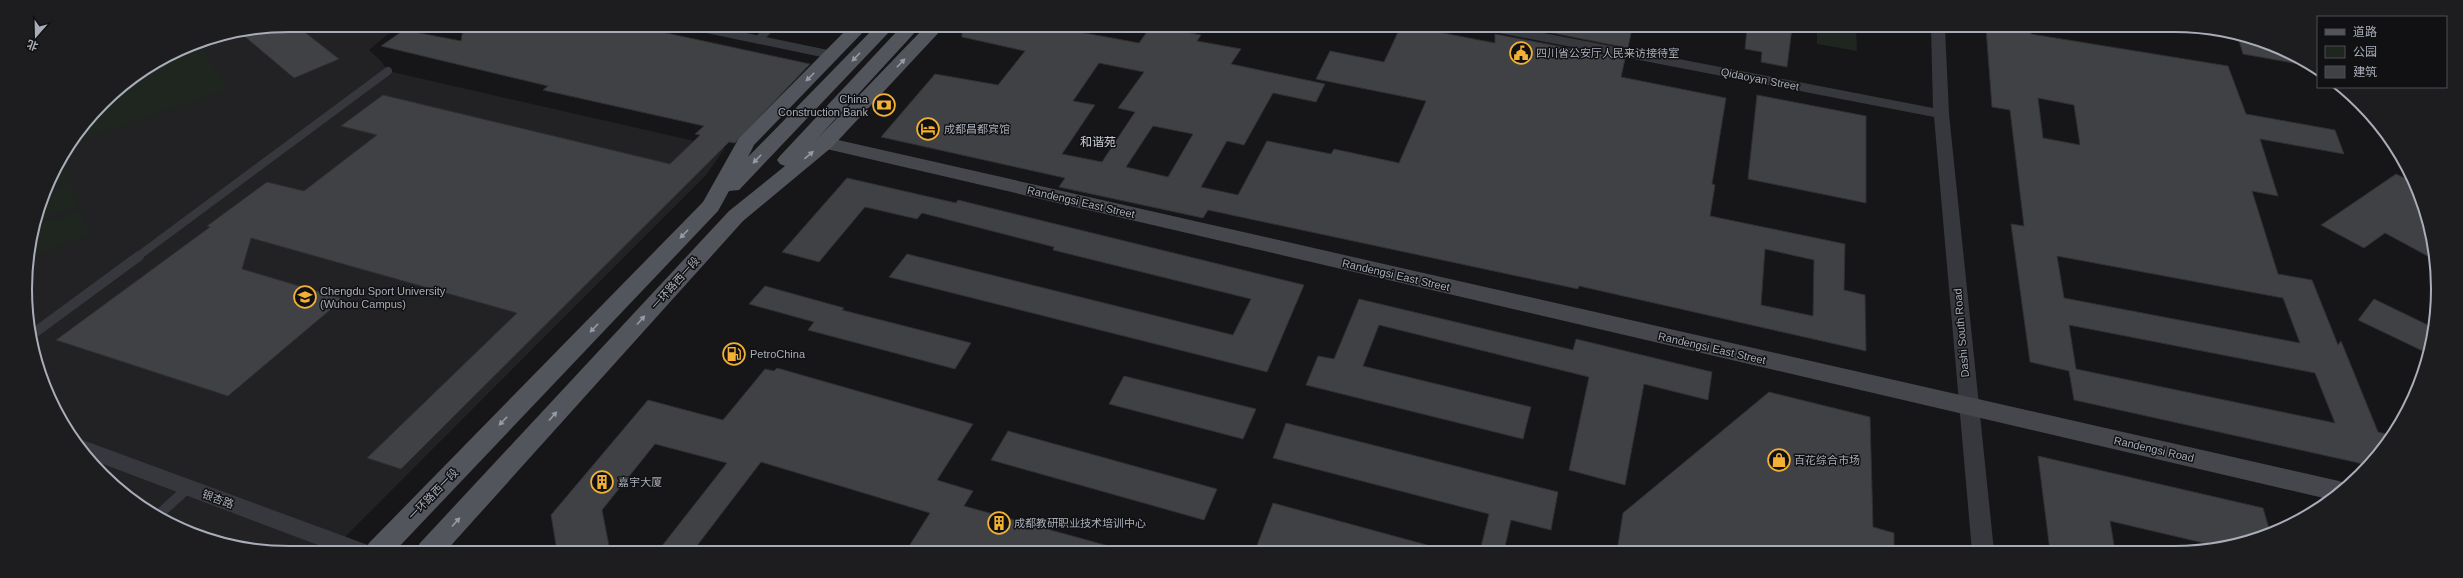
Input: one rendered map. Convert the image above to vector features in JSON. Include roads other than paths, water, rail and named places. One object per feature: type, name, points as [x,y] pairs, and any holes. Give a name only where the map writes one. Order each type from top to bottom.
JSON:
[{"type":"main road","name":"一环路西一段","points":[[383,546],[711,206],[746,142],[855,32]]},
{"type":"main road","points":[[711,206],[880,32]]},
{"type":"main road","points":[[815,141],[906,32]]},
{"type":"main road","points":[[815,141],[930,32]]},
{"type":"main road","name":"一环路西一段","points":[[434,546],[736,216],[815,141]]},
{"type":"street","name":"Qidaoyan Street","points":[[1515,32],[1941,114]]},
{"type":"street","points":[[1938,32],[1941,114]]},
{"type":"street","name":"Dashi South Road","points":[[1941,114],[1982,546]]},
{"type":"street","name":"Randengsi East Street","points":[[815,141],[1968,407]]},
{"type":"street","name":"Randengsi Road","points":[[1968,407],[2334,490]]},
{"type":"street","name":"银杏路","points":[[90,450],[346,546]]},
{"type":"lane","points":[[721,32],[832,55]]},
{"type":"lane","points":[[758,40],[766,32]]},
{"type":"lane","points":[[36,332],[388,71]]},
{"type":"lane","points":[[161,512],[188,488]]},
{"type":"place","name":"四川省公安厅人民来访接待室","points":[[1521,53]]},
{"type":"place","name":"China Construction Bank","points":[[884,105]]},
{"type":"place","name":"成都昌都宾馆","points":[[928,129]]},
{"type":"place","name":"Chengdu Sport University (Wuhou Campus)","points":[[305,297]]},
{"type":"place","name":"PetroChina","points":[[734,354]]},
{"type":"place","name":"百花综合市场","points":[[1779,460]]},
{"type":"place","name":"嘉宇大厦","points":[[602,482]]},
{"type":"place","name":"成都教研职业技术培训中心","points":[[999,523]]},
{"type":"district","name":"和谐苑","points":[[1098,142]]}]
